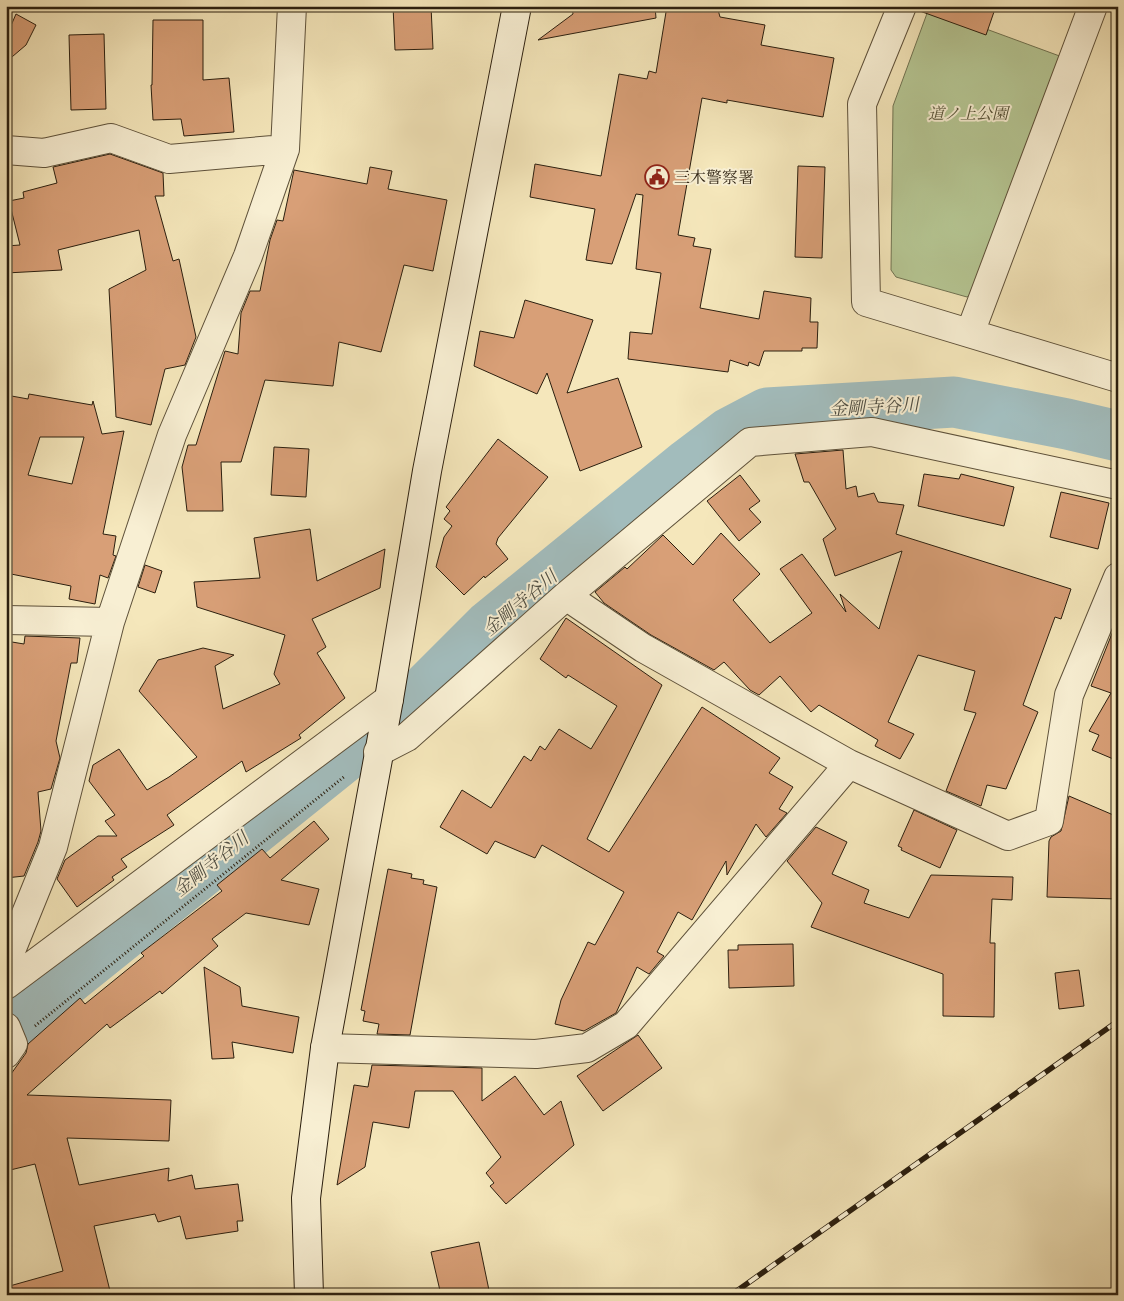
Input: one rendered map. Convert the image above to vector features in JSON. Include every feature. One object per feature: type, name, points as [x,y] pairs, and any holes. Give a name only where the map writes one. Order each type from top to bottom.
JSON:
[{"type":"street","points":[[6,963],[53,847],[110,622],[172,435],[248,256],[284,148],[292,6]]},
{"type":"street","points":[[309,1295],[306,1198],[325,1048],[389,699],[427,471],[517,6]]},
{"type":"street","points":[[902,6],[862,104],[866,302],[1118,378]]},
{"type":"street","points":[[970,333],[1093,6]]},
{"type":"street","points":[[6,150],[44,153],[111,138],[169,159],[284,148]]},
{"type":"street","points":[[378,752],[407,736],[566,596],[750,442],[872,432],[1118,485]]},
{"type":"street","points":[[566,596],[643,648],[849,764],[1008,836],[1049,821],[1070,695],[1118,577]]},
{"type":"street","points":[[6,620],[110,622]]},
{"type":"street","points":[[6,985],[389,699]]},
{"type":"street","points":[[325,1048],[536,1054],[587,1048],[626,1025],[849,764]]},
{"type":"path","points":[[8,1042],[378,752]]},
{"type":"green space","name":"道ノ上公園","points":[[929,8],[1065,58],[980,289],[967,297],[896,277],[891,270],[893,106]]},
{"type":"building","points":[[393,6],[431,6],[433,49],[395,50]]},
{"type":"building","points":[[572,6],[655,6],[656,18],[538,40],[573,14]]},
{"type":"building","points":[[667,6],[717,6],[720,17],[765,25],[761,45],[834,58],[823,117],[727,100],[727,103],[702,98],[678,235],[695,238],[693,246],[711,249],[700,308],[759,319],[764,291],[811,298],[810,322],[818,322],[817,348],[802,348],[802,351],[764,351],[759,366],[749,362],[748,366],[730,360],[728,372],[628,359],[630,332],[652,334],[661,273],[636,269],[643,195],[636,194],[612,264],[586,260],[595,209],[530,197],[535,164],[601,176],[619,74],[647,79],[649,71],[656,73]]},
{"type":"building","points":[[917,6],[996,6],[986,35],[917,10]]},
{"type":"building","points":[[16,14],[36,25],[26,45],[6,62],[6,37]]},
{"type":"building","points":[[153,20],[203,20],[203,80],[229,78],[234,132],[184,136],[181,119],[153,120],[151,85]]},
{"type":"building","points":[[104,34],[106,109],[71,110],[69,35]]},
{"type":"building","points":[[110,154],[163,173],[164,196],[155,196],[173,261],[179,259],[196,337],[185,365],[165,369],[151,425],[116,417],[109,289],[146,270],[139,230],[58,250],[62,270],[6,273],[6,246],[20,245],[9,201],[24,198],[23,192],[57,183],[53,167]]},
{"type":"building","points":[[798,166],[825,167],[822,258],[795,257]]},
{"type":"building","points":[[370,167],[392,171],[388,189],[447,200],[433,271],[404,265],[381,352],[339,342],[333,386],[265,380],[241,462],[221,462],[223,511],[187,511],[182,467],[188,445],[196,445],[225,351],[238,354],[241,313],[250,291],[260,291],[270,240],[277,220],[283,221],[294,170],[367,184]]},
{"type":"building","points":[[525,300],[593,320],[567,393],[618,378],[642,447],[580,471],[547,373],[537,394],[474,366],[480,331],[514,338]]},
{"type":"building","points":[[29,394],[92,405],[93,401],[102,434],[124,431],[103,534],[116,536],[113,555],[116,556],[108,578],[100,575],[95,604],[69,599],[71,586],[6,573],[6,395],[28,399]],"holes":[[[40,437],[84,437],[72,484],[28,475]]]},
{"type":"building","points":[[498,439],[548,477],[498,538],[496,544],[508,559],[485,578],[484,576],[464,595],[436,567],[444,537],[452,526],[444,519],[450,511],[446,507]]},
{"type":"building","points":[[274,447],[309,449],[306,497],[271,495]]},
{"type":"building","points":[[843,450],[846,489],[856,486],[858,497],[874,493],[878,502],[904,505],[896,534],[1071,589],[1061,619],[1055,617],[1023,705],[1038,712],[1006,789],[987,785],[981,806],[946,791],[976,713],[964,710],[975,671],[918,655],[888,722],[914,734],[900,759],[875,746],[878,740],[819,705],[811,712],[780,676],[759,695],[750,690],[724,662],[714,670],[651,635],[604,603],[595,592],[625,567],[627,569],[663,535],[693,565],[721,533],[760,574],[733,600],[770,643],[812,613],[780,569],[802,554],[846,612],[840,594],[879,629],[902,551],[835,576],[823,539],[836,529],[809,482],[804,482],[795,454]]},
{"type":"building","points":[[924,474],[959,479],[961,474],[1014,487],[1004,526],[918,506]]},
{"type":"building","points":[[740,475],[760,501],[749,509],[761,522],[739,541],[707,501]]},
{"type":"building","points":[[1061,492],[1109,503],[1098,549],[1050,537]]},
{"type":"building","points":[[310,529],[317,581],[385,549],[380,588],[312,619],[326,647],[317,653],[345,698],[299,735],[301,738],[246,772],[242,761],[167,815],[174,825],[121,859],[127,867],[112,877],[114,880],[77,907],[57,879],[65,860],[98,836],[117,836],[105,821],[115,815],[89,781],[93,765],[119,749],[147,790],[197,757],[139,691],[158,660],[203,648],[234,655],[215,666],[223,709],[280,684],[274,674],[285,635],[197,607],[194,582],[260,578],[254,538]]},
{"type":"building","points":[[145,565],[162,571],[155,593],[138,587]]},
{"type":"building","points":[[566,618],[662,685],[587,839],[609,852],[702,707],[780,758],[769,773],[793,787],[779,809],[787,813],[766,837],[756,824],[727,875],[726,861],[692,920],[678,912],[657,952],[664,956],[649,974],[637,967],[616,1013],[584,1031],[555,1024],[561,1000],[588,942],[595,945],[624,892],[542,845],[535,858],[495,841],[487,854],[440,827],[462,790],[491,808],[524,756],[531,761],[540,746],[545,750],[559,729],[591,749],[617,706],[568,675],[566,678],[540,659]]},
{"type":"building","points":[[1117,621],[1118,761],[1092,750],[1099,735],[1089,731],[1111,693],[1091,686]]},
{"type":"building","points":[[25,636],[80,638],[77,663],[71,663],[56,741],[60,758],[51,789],[38,792],[41,831],[38,842],[24,876],[6,878],[6,641],[24,644]]},
{"type":"building","points":[[1069,796],[1118,817],[1118,899],[1047,897],[1049,841],[1051,837],[1061,831]]},
{"type":"building","points":[[914,810],[957,830],[940,868],[901,850],[902,848],[898,846]]},
{"type":"building","points":[[314,821],[329,839],[281,880],[319,889],[309,925],[246,913],[212,939],[218,946],[162,994],[160,991],[110,1028],[107,1024],[27,1095],[171,1100],[169,1141],[67,1138],[79,1185],[169,1168],[168,1181],[192,1175],[195,1189],[238,1184],[243,1221],[237,1221],[238,1231],[186,1239],[180,1216],[158,1222],[155,1214],[94,1226],[111,1295],[6,1295],[6,1287],[63,1271],[35,1164],[6,1171],[6,1081],[26,1053],[28,1044],[80,998],[85,1004],[144,956],[141,953],[222,891],[217,885],[262,849],[270,858]]},
{"type":"building","points":[[816,827],[847,842],[832,874],[869,890],[864,903],[909,918],[931,875],[1013,877],[1012,900],[992,899],[990,943],[995,943],[994,1017],[943,1016],[943,974],[811,927],[822,903],[787,861]]},
{"type":"building","points":[[388,869],[412,874],[411,878],[424,880],[423,884],[437,887],[410,1035],[377,1034],[379,1024],[363,1021],[365,1011],[361,1010]]},
{"type":"building","points":[[793,944],[794,986],[729,988],[728,950],[738,950],[738,945]]},
{"type":"building","points":[[204,967],[240,987],[242,1006],[299,1017],[293,1053],[232,1042],[234,1058],[212,1059]]},
{"type":"building","points":[[1079,970],[1084,1006],[1059,1009],[1055,973]]},
{"type":"building","points":[[638,1035],[662,1068],[603,1111],[577,1076]]},
{"type":"building","points":[[372,1065],[482,1068],[482,1101],[515,1076],[544,1115],[561,1101],[574,1145],[506,1204],[490,1186],[494,1183],[486,1173],[501,1157],[453,1091],[415,1091],[409,1128],[373,1122],[365,1167],[337,1185],[354,1085],[368,1087]]},
{"type":"building","points":[[479,1242],[490,1295],[441,1295],[431,1252]]},
{"type":"waterway","name":"金剛寺谷川","points":[[6,1029],[415,700],[489,626],[688,464],[729,433],[767,413],[954,402],[1118,436]]},
{"type":"railway","points":[[731,1295],[1118,1021]]},
{"type":"place","name":"三木警察署","points":[[657,177]]}]
